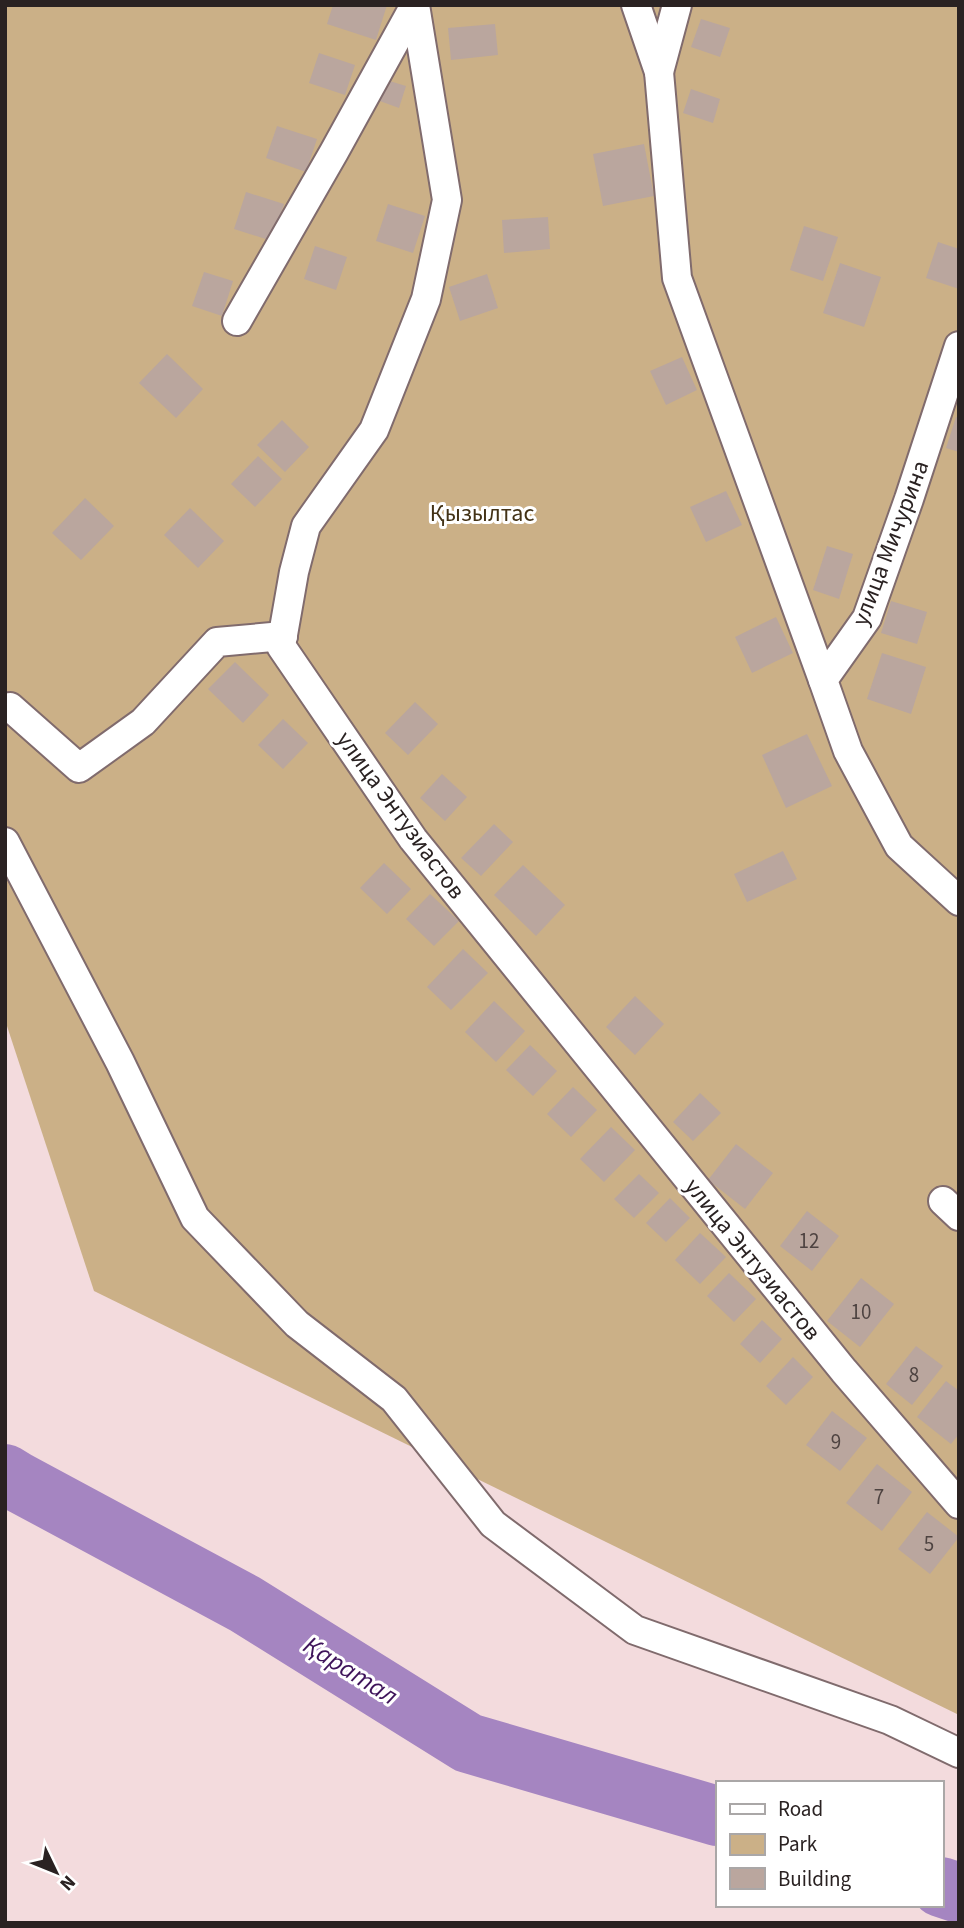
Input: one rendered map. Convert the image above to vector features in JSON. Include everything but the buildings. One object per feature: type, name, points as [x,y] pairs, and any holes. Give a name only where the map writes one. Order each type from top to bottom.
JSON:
[{"type":"street","points":[[237,321],[415,5]]},
{"type":"street","points":[[5,708],[10,707],[79,768],[143,722],[216,642],[283,636],[294,572],[306,526],[374,430],[426,299],[447,200],[415,5]]},
{"type":"street","points":[[636,5],[659,72],[677,278],[848,751],[899,846],[959,901]]},
{"type":"street","points":[[659,72],[677,5]]},
{"type":"street","name":"улица Мичурина","points":[[823,680],[867,618],[959,346]]},
{"type":"street","name":"улица Энтузиастов","points":[[283,636],[281,646],[413,839],[844,1371],[959,1504]]},
{"type":"street","points":[[5,842],[120,1062],[195,1217],[297,1324],[394,1399],[493,1524],[635,1630],[890,1720],[959,1753]]},
{"type":"green space","name":"Қызылтас","points":[[5,5],[959,5],[959,1715],[94,1291],[5,1020]]},
{"type":"waterway","name":"Қаратал","points":[[5,1474],[245,1604],[468,1743],[716,1816]]},
{"type":"waterway","name":"Қаратал","points":[[943,1888],[959,1893]]}]
